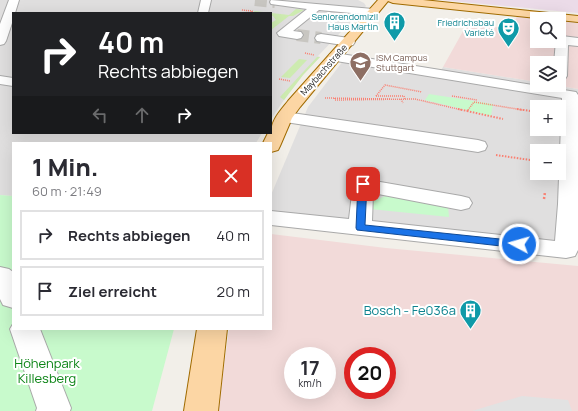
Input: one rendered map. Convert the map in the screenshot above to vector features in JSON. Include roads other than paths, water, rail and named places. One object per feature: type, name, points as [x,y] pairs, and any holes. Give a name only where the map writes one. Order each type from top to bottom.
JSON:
[{"type":"main road","name":"Maybachstraße","points":[[272,143],[280,117],[294,104],[336,57],[384,0]]},
{"type":"main road","points":[[393,0],[578,19]]},
{"type":"main road","points":[[201,411],[212,330]]},
{"type":"street","points":[[0,41],[14,0]]},
{"type":"street","points":[[203,12],[206,0]]},
{"type":"street","points":[[275,2],[373,12]]},
{"type":"street","points":[[297,35],[283,33],[316,7]]},
{"type":"street","points":[[321,38],[349,42]]},
{"type":"street","points":[[561,56],[562,40],[578,42]]},
{"type":"street","points":[[272,218],[566,250],[569,204],[570,95],[336,57]]},
{"type":"street","points":[[0,80],[12,82]]},
{"type":"street","points":[[280,117],[478,146]]},
{"type":"street","points":[[309,128],[427,144]]},
{"type":"street","points":[[360,228],[363,184],[461,203]]},
{"type":"street","points":[[0,276],[6,281],[12,296]]},
{"type":"street","points":[[24,330],[54,408],[53,411]]},
{"type":"tunnel","points":[[255,0],[275,2]]},
{"type":"tunnel","points":[[297,35],[321,38]]},
{"type":"place","name":"Seniorendomizil Haus Martin","points":[[394,42]]},
{"type":"place","name":"Friedrichsbau Varieté","points":[[509,48]]},
{"type":"place","name":"ISM Campus Stuttgart","points":[[360,82]]},
{"type":"place","name":"Bosch - Fe036a","points":[[471,330]]},
{"type":"park label","name":"Höhenpark Killesberg","points":[[47,370]]}]
